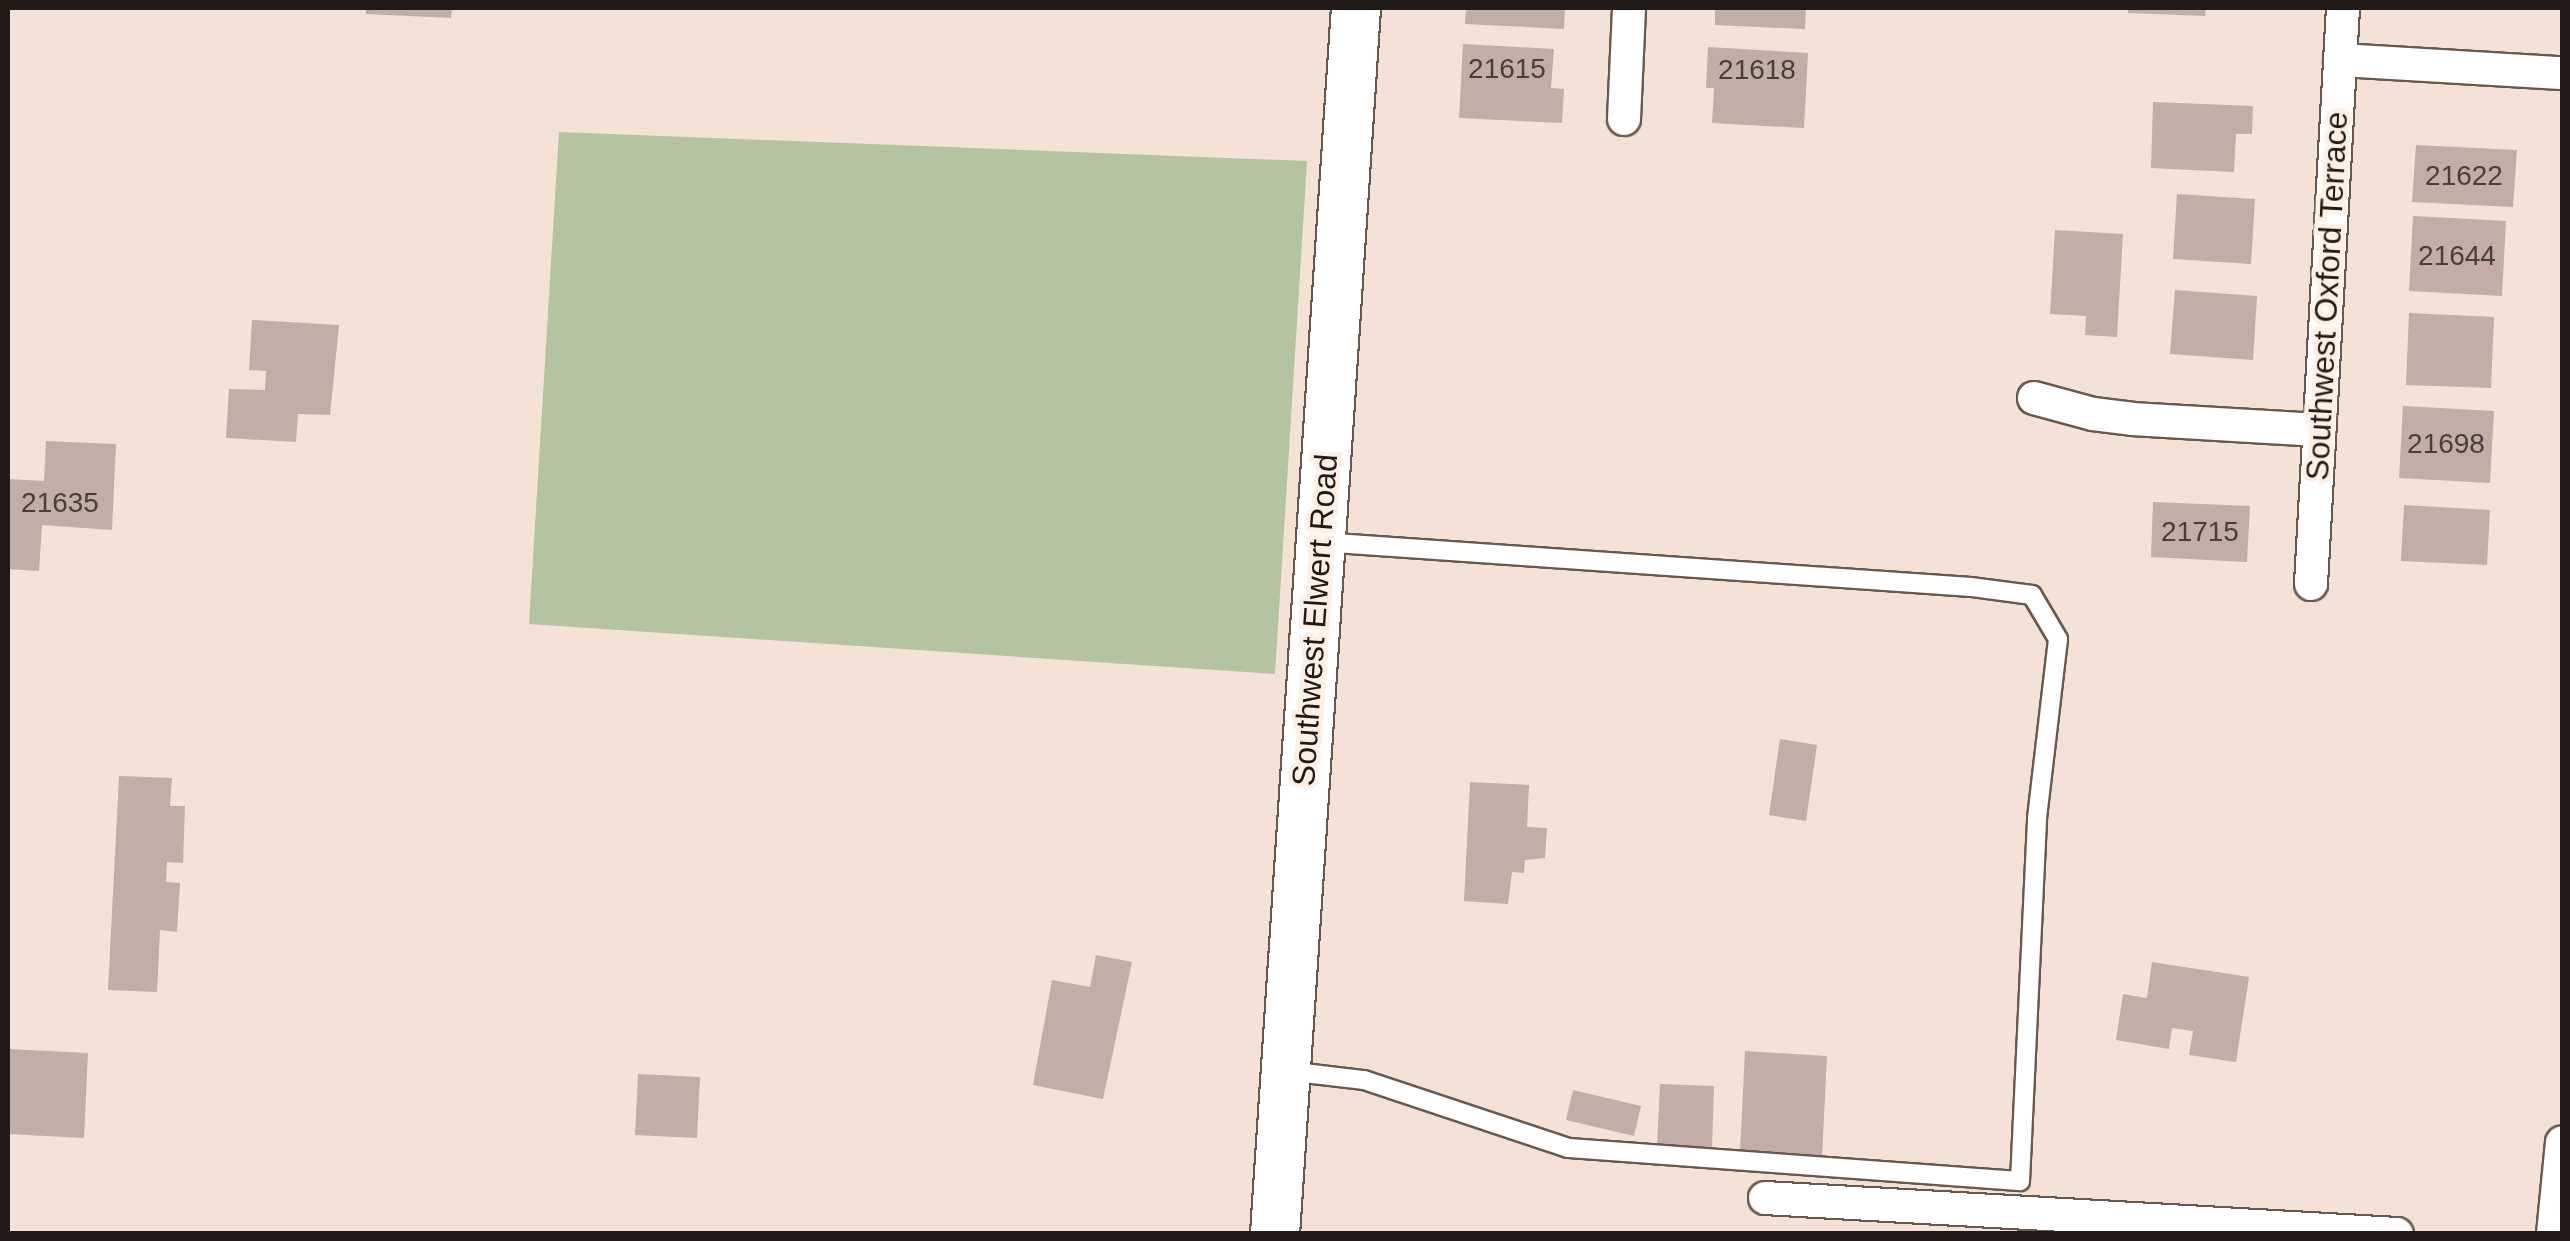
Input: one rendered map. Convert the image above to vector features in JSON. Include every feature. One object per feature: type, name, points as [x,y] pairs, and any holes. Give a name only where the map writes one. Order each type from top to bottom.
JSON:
[{"type":"main road","name":"Southwest Elwert Road","points":[[1274,1234],[1356,8]]},
{"type":"street","points":[[1624,119],[1629,8]]},
{"type":"street","name":"Southwest Oxford Terrace","points":[[2310,584],[2342,8]]},
{"type":"street","points":[[2340,60],[2562,72]]},
{"type":"street","points":[[2034,398],[2093,414],[2132,419],[2319,430]]},
{"type":"street","points":[[2553,1234],[2562,1142]]},
{"type":"street","points":[[1765,1198],[2397,1234]]},
{"type":"lane","points":[[1286,1072],[1364,1080],[1568,1148],[2020,1181],[2037,818],[2058,639],[2032,595],[1971,587],[1319,542]]},
{"type":"green space","points":[[559,132],[1307,161],[1275,674],[529,624]]},
{"type":"building","points":[[366,8],[452,8],[451,18],[366,14]]},
{"type":"building","points":[[1466,8],[1565,8],[1564,29],[1465,24]]},
{"type":"building","points":[[1715,8],[1806,8],[1805,29],[1715,25]]},
{"type":"building","points":[[2128,8],[2206,8],[2205,16],[2128,13]]},
{"type":"building","points":[[1463,44],[1554,49],[1551,88],[1564,89],[1562,123],[1459,118]]},
{"type":"building","points":[[1708,47],[1808,53],[1804,128],[1712,123],[1714,88],[1706,88]]},
{"type":"building","points":[[2153,102],[2253,106],[2252,134],[2236,134],[2234,172],[2151,168]]},
{"type":"building","points":[[2416,145],[2517,150],[2513,207],[2412,202]]},
{"type":"building","points":[[2177,194],[2255,199],[2251,264],[2173,259]]},
{"type":"building","points":[[2413,216],[2506,221],[2502,296],[2409,291]]},
{"type":"building","points":[[2055,230],[2123,234],[2117,337],[2085,335],[2086,316],[2050,314]]},
{"type":"building","points":[[2175,290],[2257,296],[2253,360],[2170,354]]},
{"type":"building","points":[[2409,313],[2494,317],[2491,388],[2406,385]]},
{"type":"building","points":[[252,320],[339,325],[330,415],[298,414],[296,442],[226,438],[229,389],[265,390],[266,371],[249,370]]},
{"type":"building","points":[[2403,406],[2494,411],[2490,483],[2399,478]]},
{"type":"building","points":[[46,441],[116,444],[112,530],[42,525],[39,571],[8,569],[8,479],[44,481]]},
{"type":"building","points":[[2153,502],[2250,506],[2247,562],[2151,557]]},
{"type":"building","points":[[2404,505],[2490,510],[2487,565],[2401,561]]},
{"type":"building","points":[[1780,739],[1817,745],[1806,821],[1769,815]]},
{"type":"building","points":[[119,776],[172,778],[170,806],[185,806],[183,863],[167,862],[166,882],[180,883],[177,932],[160,930],[157,992],[108,990]]},
{"type":"building","points":[[1470,782],[1529,785],[1527,827],[1547,828],[1545,858],[1525,860],[1524,873],[1512,872],[1508,904],[1464,901]]},
{"type":"building","points":[[1096,955],[1132,962],[1103,1099],[1033,1085],[1052,980],[1090,987]]},
{"type":"building","points":[[2152,962],[2249,977],[2236,1062],[2189,1055],[2193,1031],[2172,1028],[2169,1049],[2116,1040],[2123,994],[2147,998]]},
{"type":"building","points":[[8,1049],[88,1053],[84,1138],[8,1134]]},
{"type":"building","points":[[1745,1051],[1827,1056],[1822,1157],[1740,1152]]},
{"type":"building","points":[[638,1074],[700,1077],[697,1138],[635,1135]]},
{"type":"building","points":[[1660,1084],[1714,1086],[1712,1149],[1657,1147]]},
{"type":"building","points":[[1573,1090],[1641,1106],[1634,1136],[1566,1120]]}]
